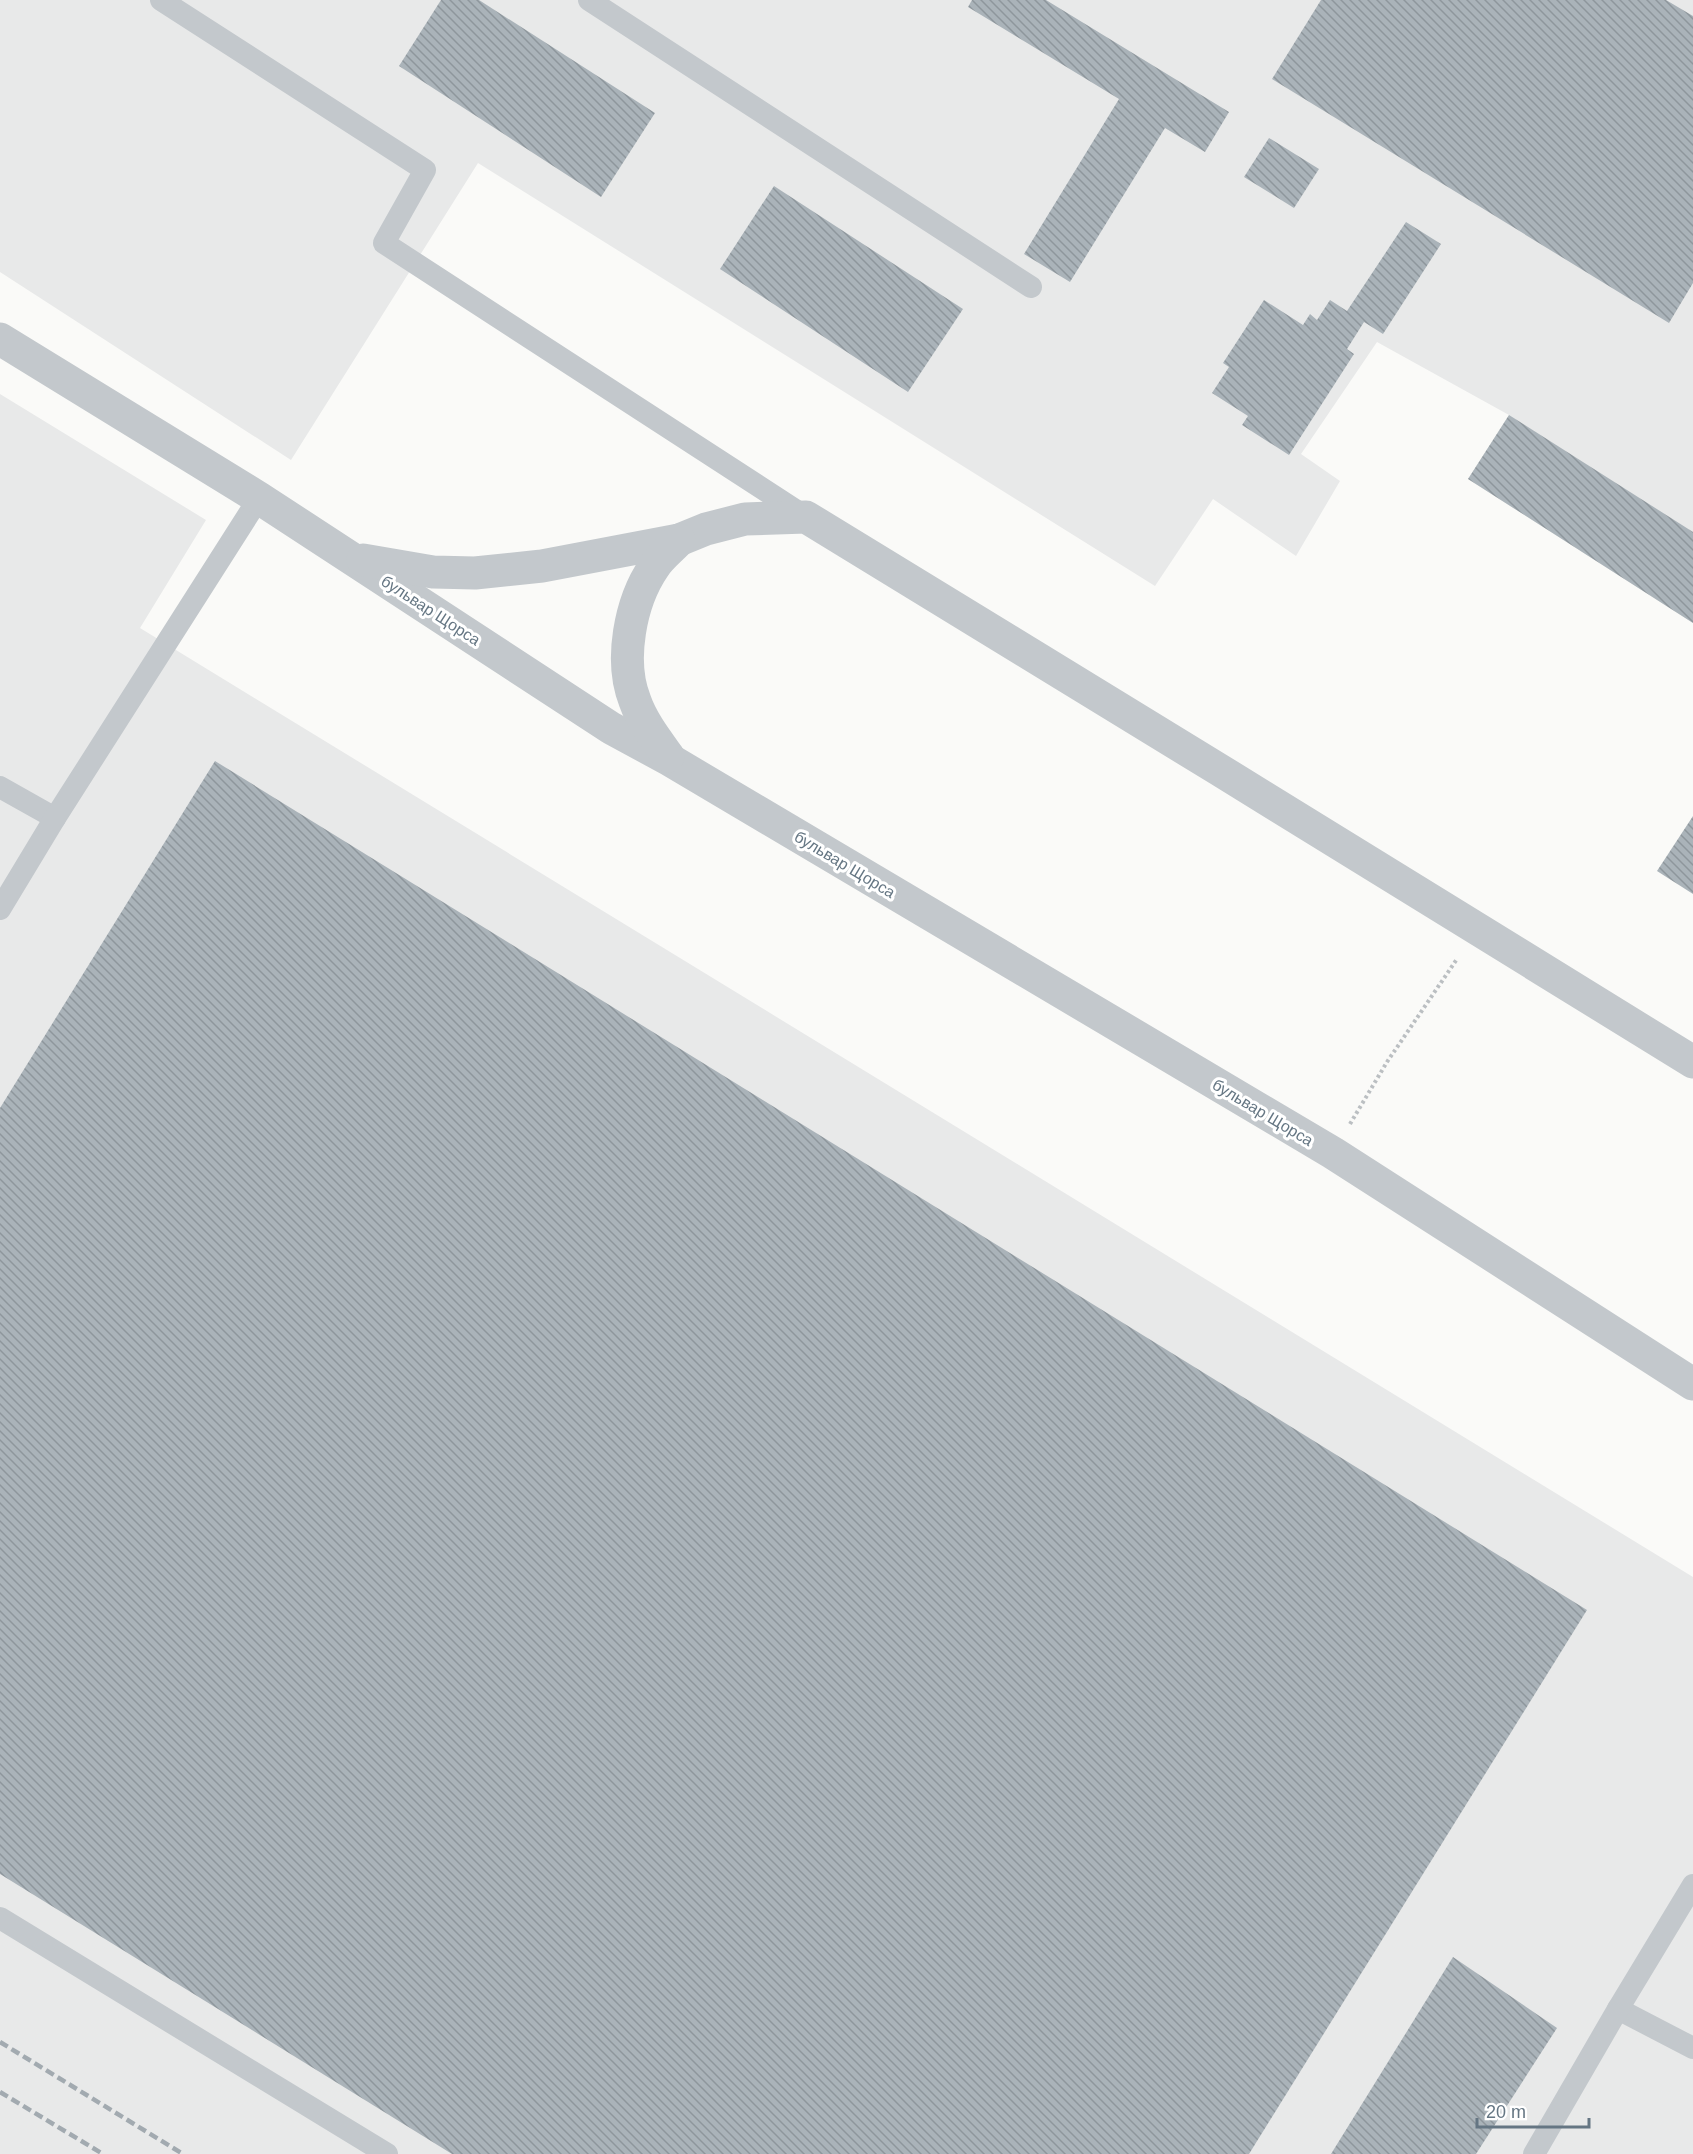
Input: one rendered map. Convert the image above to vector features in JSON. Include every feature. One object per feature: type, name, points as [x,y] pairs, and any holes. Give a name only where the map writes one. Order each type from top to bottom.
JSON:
[{"type":"street","name":"бульвар Щорса","points":[[0,339],[259,498],[610,729],[670,760],[1333,1153],[1693,1383]]},
{"type":"street","points":[[350,557],[433,572],[475,573],[542,566],[680,540],[706,529],[745,519],[806,517],[1693,1062]]},
{"type":"street","points":[[670,760],[644,721],[634,699],[627,665],[628,640],[639,596],[654,567],[680,540]]},
{"type":"lane","points":[[161,0],[424,170],[384,243],[806,517]]},
{"type":"lane","points":[[589,0],[1031,287]]},
{"type":"lane","points":[[0,909],[259,498]]},
{"type":"lane","points":[[0,787],[56,818]]},
{"type":"lane","points":[[1534,2154],[1693,1885]]},
{"type":"lane","points":[[0,1918],[387,2154]]},
{"type":"lane","points":[[1618,2009],[1693,2048]]},
{"type":"path","points":[[1333,1153],[1387,1062],[1478,929]]},
{"type":"shaded area","points":[[0,0],[1693,0],[1693,623],[1468,479],[1509,415],[1377,342],[1301,454],[1340,481],[1296,556],[1213,499],[1155,586],[478,163],[291,460],[0,272]]},
{"type":"shaded area","points":[[0,394],[206,520],[140,628],[1693,1577],[1693,2154],[0,2154]]},
{"type":"building","points":[[441,0],[479,0],[655,113],[601,197],[399,66]]},
{"type":"building","points":[[972,0],[1046,0],[1229,112],[1205,152],[1165,128],[1070,282],[1024,254],[1119,99],[968,7]]},
{"type":"building","points":[[1321,0],[1666,0],[1693,16],[1693,283],[1669,323],[1272,79]]},
{"type":"building","points":[[1269,138],[1319,169],[1294,208],[1244,177]]},
{"type":"building","points":[[774,186],[963,309],[908,392],[720,269]]},
{"type":"building","points":[[1406,222],[1441,244],[1383,334],[1364,322],[1347,349],[1354,354],[1289,455],[1242,425],[1248,416],[1212,393],[1229,367],[1223,363],[1264,300],[1303,325],[1310,314],[1317,320],[1330,300],[1347,311]]},
{"type":"building","points":[[1509,415],[1693,532],[1693,623],[1468,479]]},
{"type":"building","points":[[215,761],[1587,1610],[1249,2154],[452,2154],[0,1874],[0,1108]]},
{"type":"building","points":[[1693,816],[1693,894],[1657,871]]},
{"type":"building","points":[[1453,1957],[1557,2028],[1476,2154],[1331,2154]]},
{"type":"railway","points":[[0,2042],[183,2154]]},
{"type":"railway","points":[[0,2092],[103,2154]]}]
